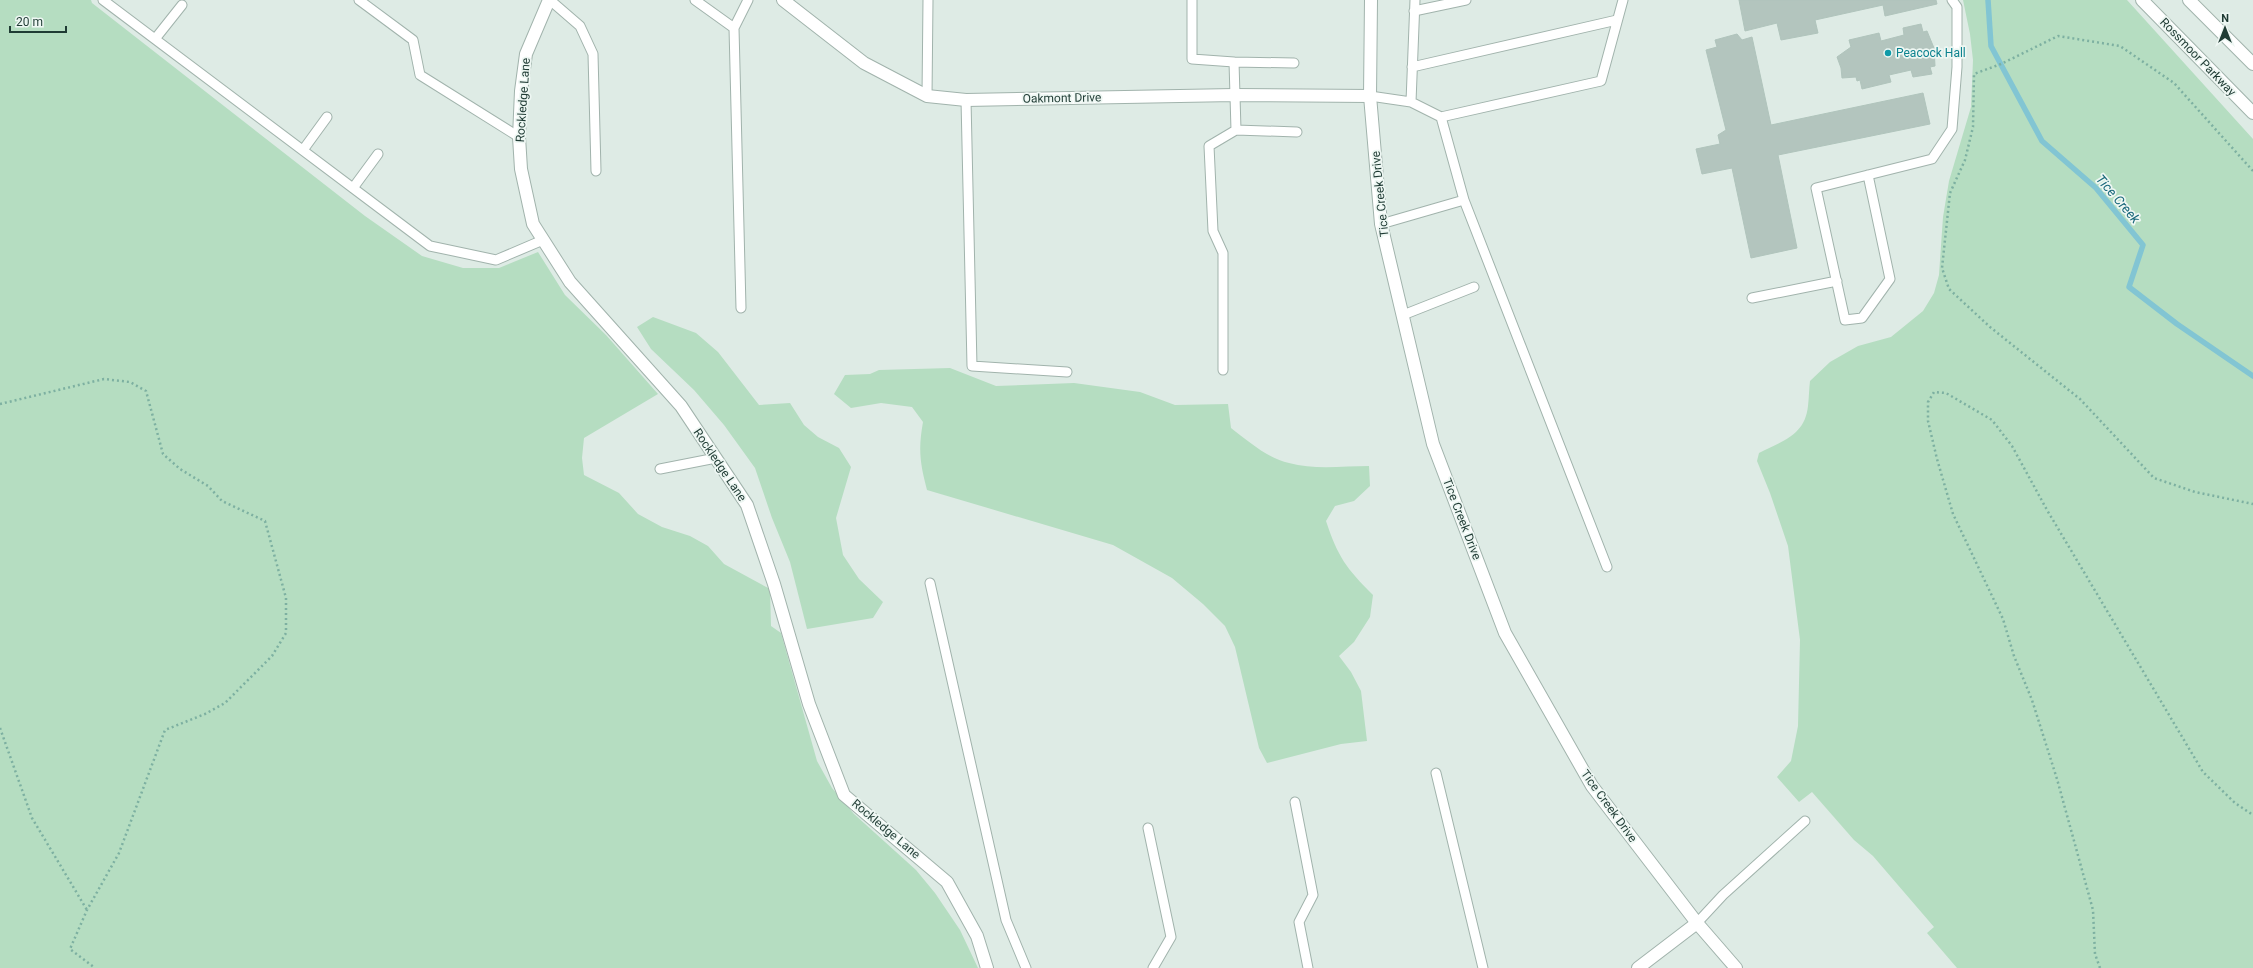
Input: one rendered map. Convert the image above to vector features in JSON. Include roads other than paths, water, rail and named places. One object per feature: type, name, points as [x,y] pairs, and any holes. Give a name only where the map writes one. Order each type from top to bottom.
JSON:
[{"type":"street","name":"Rockledge Lane","points":[[549,0],[526,54],[519,137],[522,169],[533,224],[570,282],[681,406],[747,505],[774,584],[809,704],[844,795],[947,882],[977,936],[987,968]]},
{"type":"street","name":"Oakmont Drive","points":[[783,0],[864,63],[927,96],[966,100],[1234,95],[1370,96]]},
{"type":"street","name":"Tice Creek Drive","points":[[1371,0],[1370,96],[1381,224],[1433,444],[1505,634],[1592,786],[1697,923],[1736,968]]},
{"type":"street","name":"Rossmoor Parkway","points":[[2142,0],[2253,113]]},
{"type":"street","points":[[2189,0],[2253,64]]},
{"type":"street","points":[[1638,968],[1697,923]]},
{"type":"lane","points":[[103,0],[430,246],[496,260],[543,240]]},
{"type":"lane","points":[[359,0],[413,40],[420,75],[519,137]]},
{"type":"lane","points":[[549,0],[580,26],[593,54],[596,171]]},
{"type":"lane","points":[[695,0],[734,28]]},
{"type":"lane","points":[[741,308],[734,28],[748,0]]},
{"type":"lane","points":[[927,96],[928,0]]},
{"type":"lane","points":[[1192,0],[1192,59],[1234,62],[1294,63]]},
{"type":"lane","points":[[1411,102],[1415,0]]},
{"type":"lane","points":[[1414,11],[1466,0]]},
{"type":"lane","points":[[1370,96],[1411,102],[1441,117],[1601,81],[1623,0]]},
{"type":"lane","points":[[1868,175],[1890,279],[1862,318],[1846,320],[1816,188],[1868,175],[1932,159],[1952,129],[1957,67],[1957,7],[1952,0]]},
{"type":"lane","points":[[155,39],[182,5]]},
{"type":"lane","points":[[1412,67],[1617,20]]},
{"type":"lane","points":[[1234,62],[1236,130]]},
{"type":"lane","points":[[966,100],[972,366],[1067,372]]},
{"type":"lane","points":[[303,150],[327,117]]},
{"type":"lane","points":[[1441,117],[1464,200],[1608,567]]},
{"type":"lane","points":[[1223,370],[1223,253],[1213,231],[1209,146],[1236,130],[1297,132]]},
{"type":"lane","points":[[353,188],[378,154]]},
{"type":"lane","points":[[1381,224],[1464,200]]},
{"type":"lane","points":[[1752,298],[1837,281]]},
{"type":"lane","points":[[1403,315],[1474,287]]},
{"type":"lane","points":[[660,469],[716,458]]},
{"type":"lane","points":[[930,583],[1006,920],[1026,968]]},
{"type":"lane","points":[[1436,773],[1483,968]]},
{"type":"lane","points":[[1295,802],[1313,895],[1299,922],[1308,968]]},
{"type":"lane","points":[[1697,923],[1722,895],[1805,821]]},
{"type":"lane","points":[[1148,828],[1171,937],[1153,968]]},
{"type":"waterway","name":"Tice Creek","points":[[1988,0],[1991,46],[2042,141],[2096,188],[2143,245],[2129,287],[2177,324],[2253,376]]},
{"type":"place","name":"Peacock Hall","points":[[1888,53]]}]
